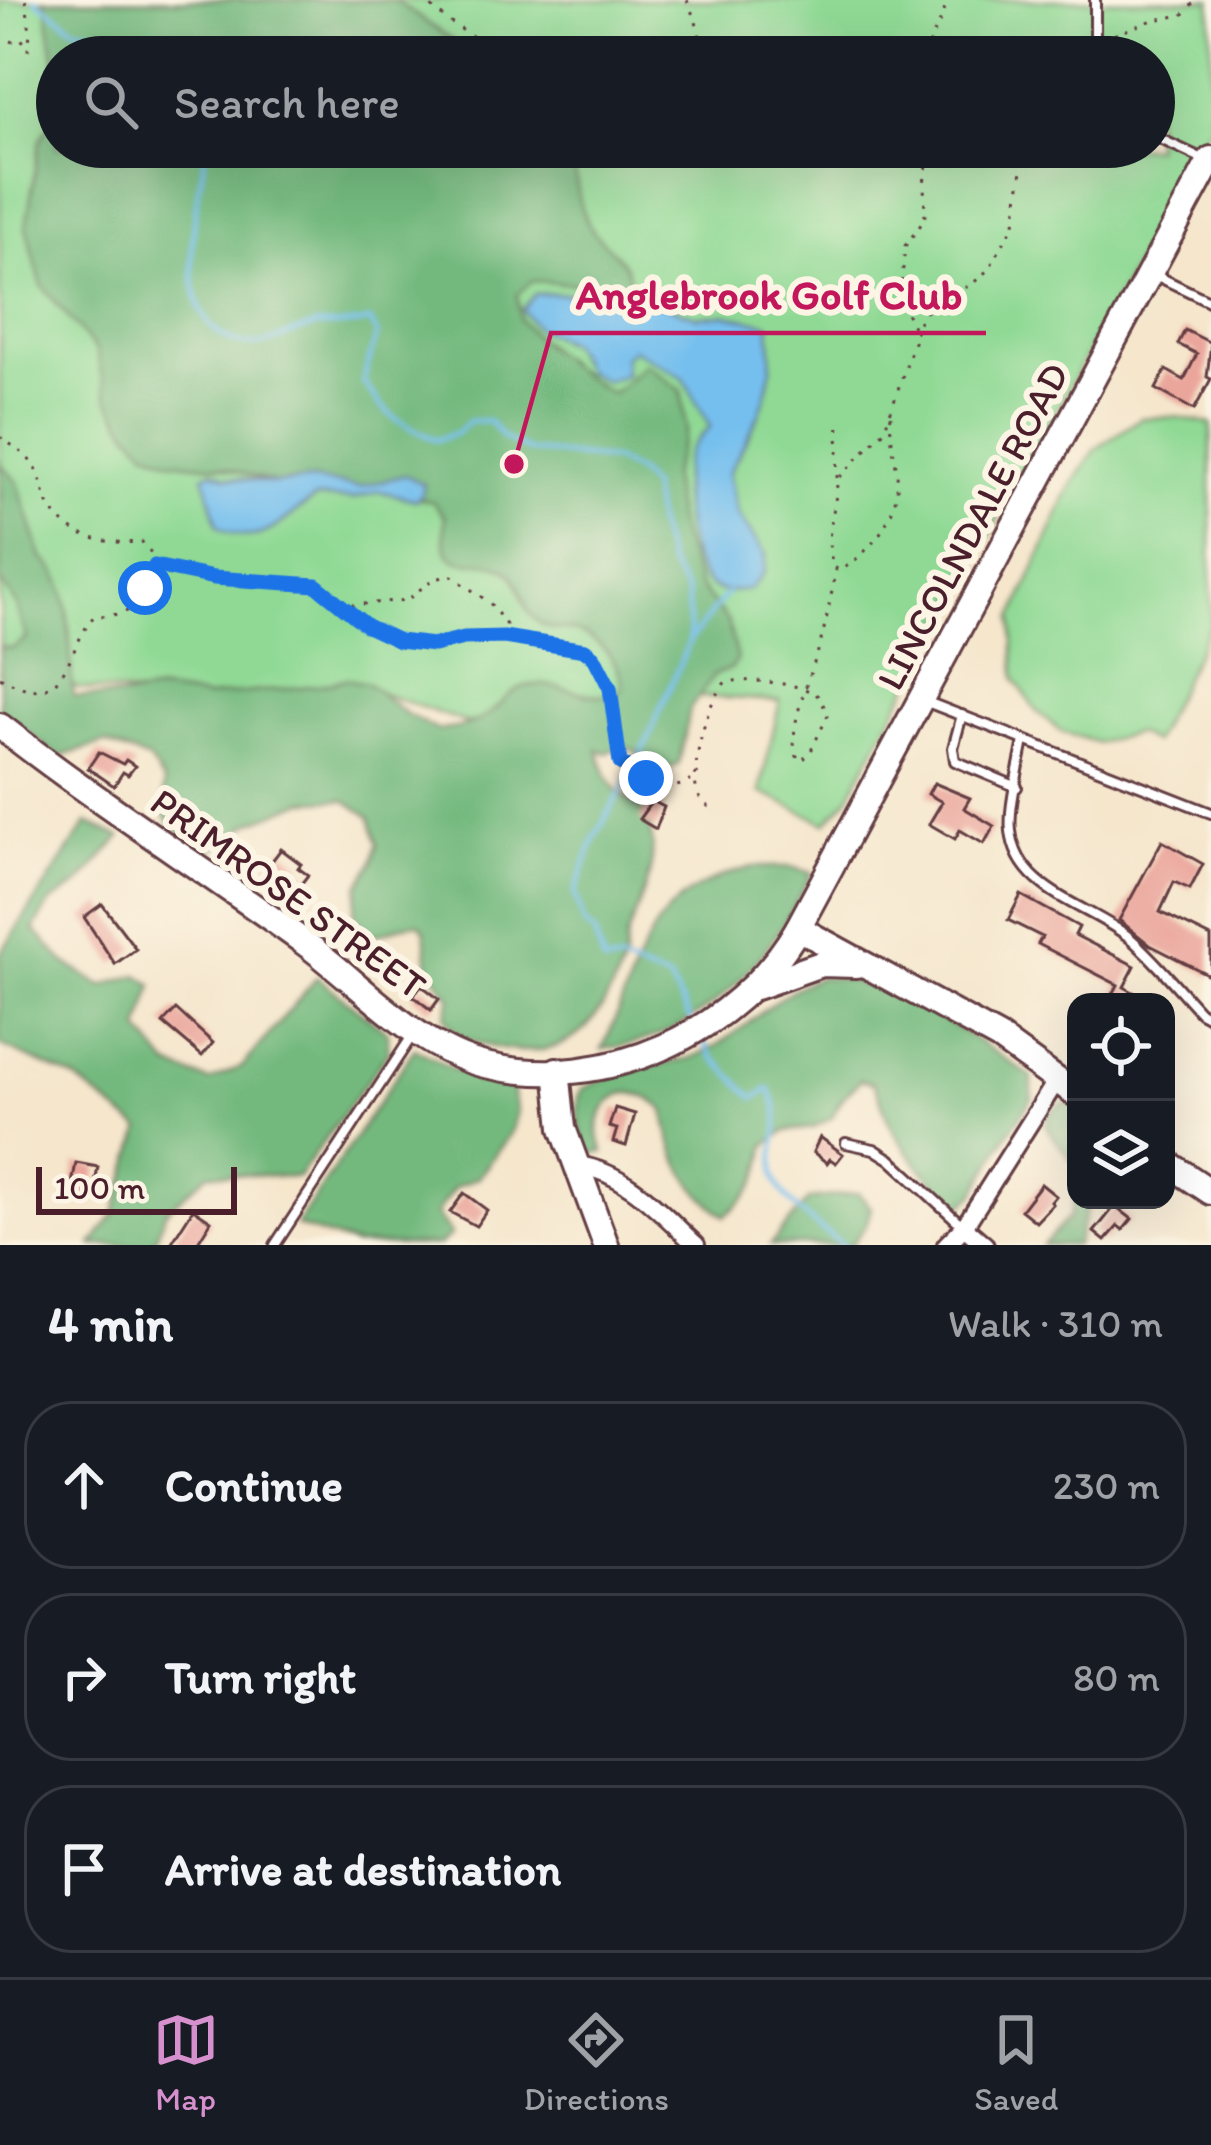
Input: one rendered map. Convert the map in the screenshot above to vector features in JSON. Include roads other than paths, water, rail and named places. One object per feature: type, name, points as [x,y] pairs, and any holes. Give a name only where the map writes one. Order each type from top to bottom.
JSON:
[{"type":"main road","name":"LINCOLNDALE ROAD","points":[[756,987],[798,928],[1210,160]]},
{"type":"main road","name":"PRIMROSE STREET","points":[[0,726],[76,786],[298,938],[417,1030],[464,1058],[488,1066],[556,1070],[610,1064],[699,1032],[756,987]]},
{"type":"main road","points":[[798,928],[999,1038],[1067,1087]]},
{"type":"main road","points":[[756,987],[821,964],[840,962],[882,973]]},
{"type":"main road","points":[[556,1070],[563,1128],[606,1245]]},
{"type":"main road","points":[[1175,1168],[1211,1192]]},
{"type":"street","points":[[946,1245],[1067,1087]]},
{"type":"street","points":[[578,1165],[624,1181],[696,1245]]},
{"type":"street","points":[[964,1227],[986,1245]]},
{"type":"lane","points":[[1095,0],[1095,36]]},
{"type":"lane","points":[[1175,145],[1210,160]]},
{"type":"lane","points":[[1148,272],[1211,302]]},
{"type":"lane","points":[[920,699],[1210,815]]},
{"type":"lane","points":[[962,715],[953,748],[956,760],[1017,787]]},
{"type":"lane","points":[[1024,740],[1011,831],[1026,871],[1042,886],[1100,916],[1131,939],[1211,1018]]},
{"type":"lane","points":[[275,1245],[417,1030]]},
{"type":"lane","points":[[846,1143],[874,1149],[890,1159],[964,1227]]},
{"type":"water","points":[[632,293],[697,317],[724,314],[769,324],[769,385],[728,474],[737,514],[766,555],[764,572],[750,589],[715,589],[705,581],[692,554],[683,478],[690,449],[710,427],[683,377],[633,349],[624,357],[625,375],[606,381],[586,372],[570,344],[535,327],[522,310],[535,294]]},
{"type":"water","points":[[213,471],[274,483],[312,480],[359,487],[405,475],[424,484],[416,500],[379,491],[353,499],[316,498],[270,530],[246,536],[218,526],[204,475]]},
{"type":"waterway","points":[[35,0],[75,28],[124,36]]},
{"type":"waterway","points":[[203,168],[194,229],[195,290],[204,315],[220,334],[254,345],[316,326],[370,321],[377,334],[363,381],[378,403],[402,423],[436,440],[457,433],[469,421],[489,421],[503,438],[529,451],[614,460],[638,473],[651,488],[669,565],[687,593],[690,640]]},
{"type":"waterway","points":[[636,767],[690,640],[727,593]]},
{"type":"waterway","points":[[628,779],[595,837],[575,893],[604,964],[620,962],[669,980],[690,1019]]},
{"type":"waterway","points":[[700,1034],[712,1056],[754,1098],[769,1089],[777,1112],[774,1165],[779,1186],[804,1215],[843,1245]]},
{"type":"place","name":"Anglebrook Golf Club","points":[[514,464]]}]
